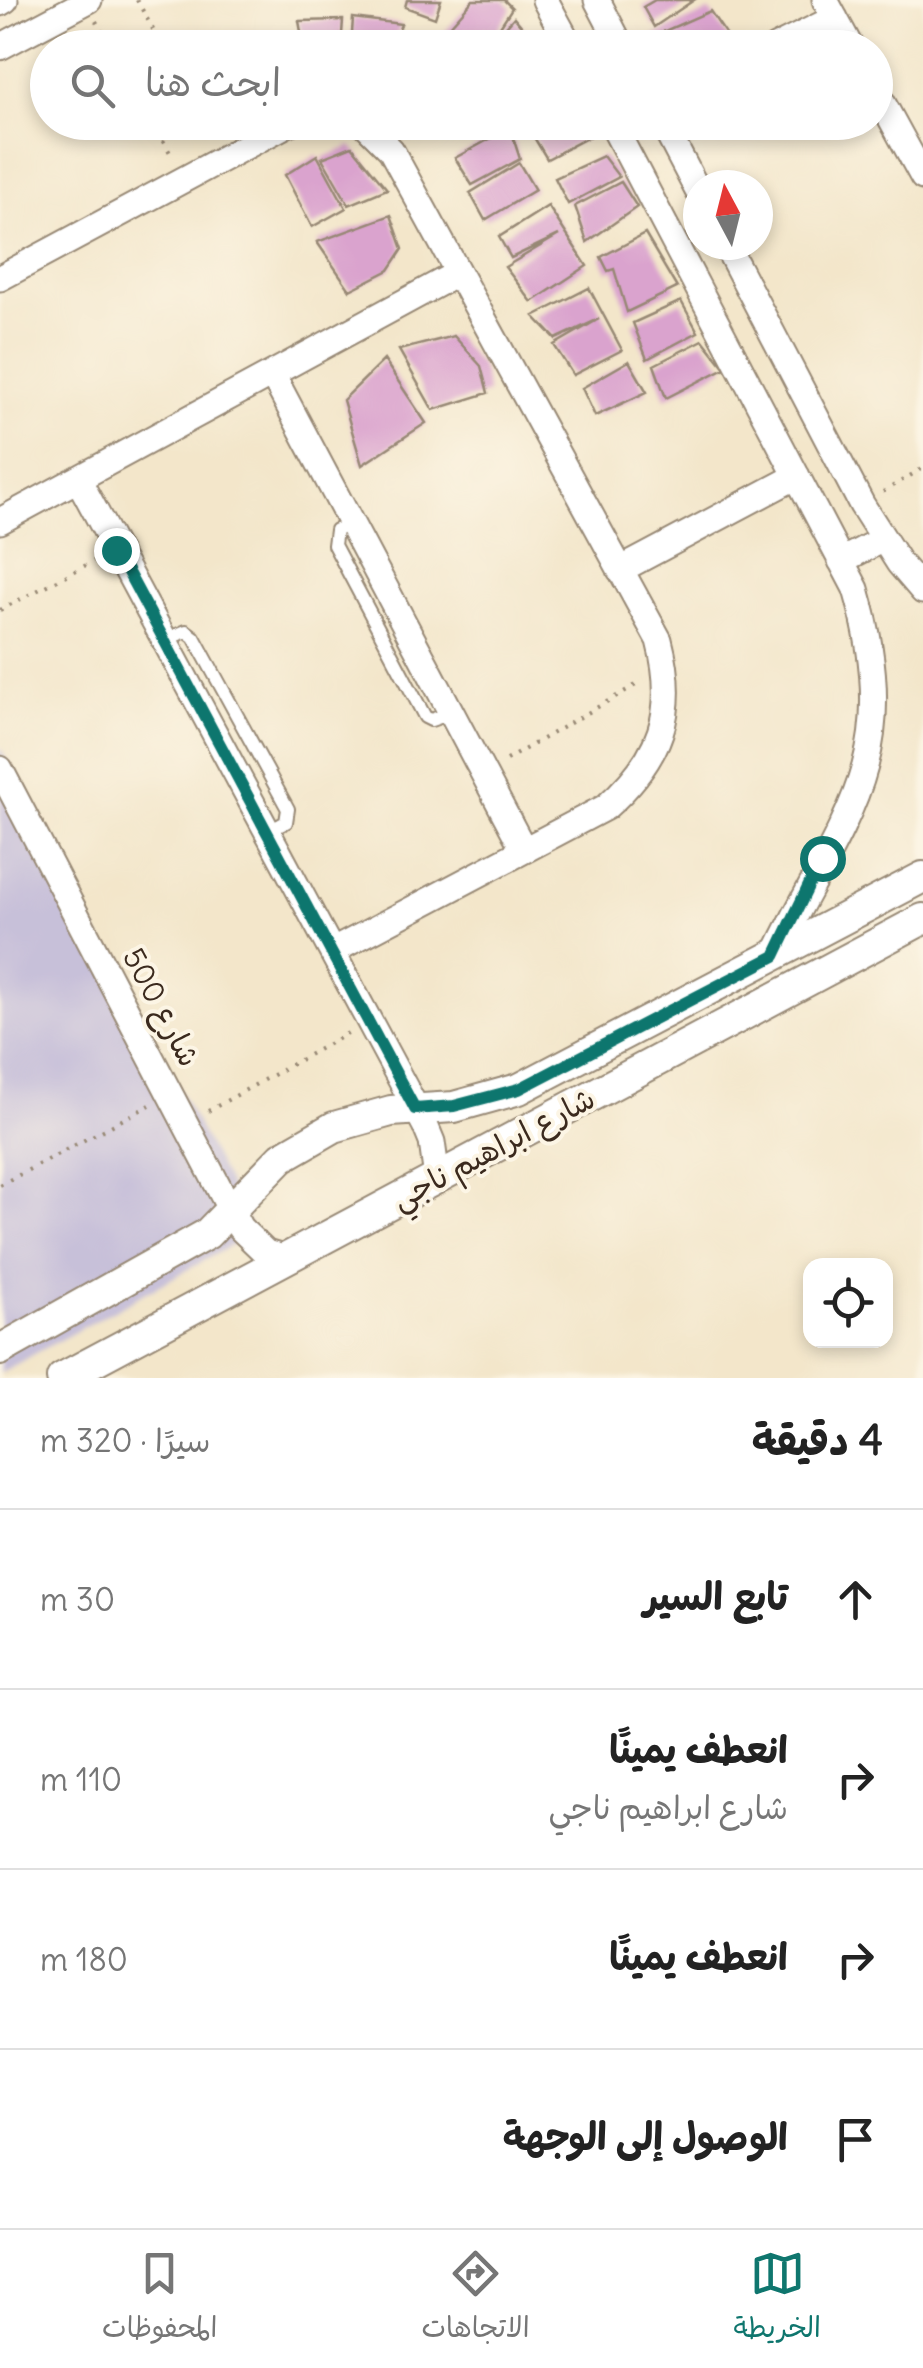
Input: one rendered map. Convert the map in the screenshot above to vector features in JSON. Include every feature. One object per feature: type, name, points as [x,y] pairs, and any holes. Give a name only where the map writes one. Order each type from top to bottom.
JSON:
[{"type":"street","points":[[32,30],[89,0]]},
{"type":"street","points":[[545,0],[562,30]]},
{"type":"street","points":[[597,0],[613,30]]},
{"type":"street","points":[[800,30],[830,9]]},
{"type":"street","points":[[0,47],[30,31]]},
{"type":"street","points":[[893,123],[923,178]]},
{"type":"street","points":[[0,278],[257,140]]},
{"type":"street","points":[[333,951],[606,806],[636,780],[657,746],[667,707],[666,668],[659,640],[391,150],[381,140]]},
{"type":"street","points":[[621,140],[856,589],[872,654],[866,764],[775,956]]},
{"type":"street","points":[[671,140],[687,170]]},
{"type":"street","points":[[686,263],[692,260]]},
{"type":"street","points":[[731,260],[862,505],[923,590]]},
{"type":"street","points":[[0,522],[458,273]]},
{"type":"street","points":[[272,374],[524,850]]},
{"type":"street","points":[[620,570],[797,476]]},
{"type":"street","points":[[78,479],[370,1021],[432,1142],[437,1178]]},
{"type":"street","points":[[841,561],[883,539]]},
{"type":"street","name":"شارع 500","points":[[0,769],[232,1211],[251,1242],[283,1258]]},
{"type":"street","name":"شارع ابراهيم ناجي","points":[[0,1350],[193,1243],[232,1211],[259,1176],[307,1141],[362,1117],[454,1106],[519,1089],[923,877]]},
{"type":"street","name":"شارع ابراهيم ناجي","points":[[62,1378],[923,919]]},
{"type":"path","points":[[137,0],[153,30]]},
{"type":"path","points":[[163,140],[184,179]]},
{"type":"path","points":[[862,505],[923,468]]},
{"type":"path","points":[[0,610],[116,550]]},
{"type":"path","points":[[483,772],[666,668]]},
{"type":"path","points":[[186,1122],[370,1021]]},
{"type":"path","points":[[0,1186],[171,1093]]},
{"type":"shaded area","points":[[0,747],[254,1233],[0,1373]]},
{"type":"building","points":[[407,0],[441,0],[435,18],[405,7]]},
{"type":"building","points":[[473,0],[504,0],[512,8],[498,30],[446,30]]},
{"type":"building","points":[[655,0],[694,0],[654,27],[643,7]]},
{"type":"building","points":[[710,11],[723,30],[667,30]]},
{"type":"building","points":[[514,17],[525,30],[503,30]]},
{"type":"building","points":[[353,18],[401,24],[399,30],[352,30]]},
{"type":"building","points":[[343,20],[342,30],[301,30],[299,21]]},
{"type":"building","points":[[488,140],[514,140],[520,159],[472,185],[455,158]]},
{"type":"building","points":[[536,140],[583,140],[547,159]]},
{"type":"building","points":[[352,146],[387,189],[349,205],[322,158]]},
{"type":"building","points":[[317,155],[346,208],[312,227],[285,175]]},
{"type":"building","points":[[603,156],[619,177],[568,204],[555,178]]},
{"type":"building","points":[[519,163],[535,190],[485,220],[470,193]]},
{"type":"building","points":[[621,182],[637,207],[587,242],[575,206]]},
{"type":"building","points":[[548,206],[587,266],[532,302],[505,267],[559,235],[511,258],[499,237]]},
{"type":"building","points":[[391,215],[403,249],[389,270],[350,290],[317,242]]},
{"type":"building","points":[[645,234],[677,288],[627,312],[614,269],[608,271],[601,257]]},
{"type":"building","points":[[589,288],[622,350],[573,375],[554,345],[599,319],[556,339],[534,316]]},
{"type":"building","points":[[681,301],[698,332],[647,359],[633,323]]},
{"type":"building","points":[[454,336],[481,366],[488,393],[433,410],[399,350]]},
{"type":"building","points":[[703,340],[725,368],[666,398],[654,365]]},
{"type":"building","points":[[384,360],[426,423],[362,465],[343,400]]},
{"type":"building","points":[[629,361],[647,392],[595,416],[582,388]]},
{"type":"route","points":[[116,550],[415,1109],[488,1100],[519,1089],[775,956],[822,858]]}]
